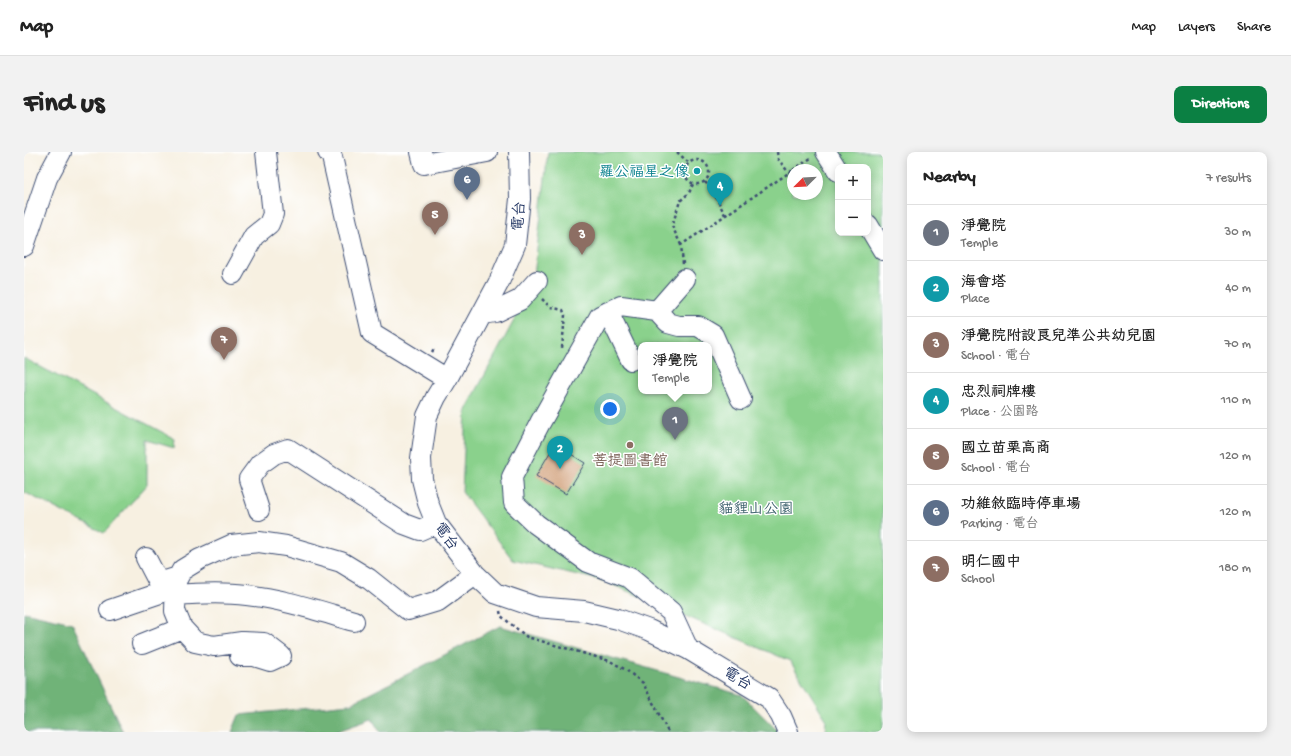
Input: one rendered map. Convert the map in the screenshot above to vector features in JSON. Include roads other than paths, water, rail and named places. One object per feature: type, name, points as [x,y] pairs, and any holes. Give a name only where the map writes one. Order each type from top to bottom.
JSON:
[{"type":"street","points":[[24,246],[30,214],[61,152]]},
{"type":"street","points":[[233,274],[254,236],[268,224],[273,214],[266,152]]},
{"type":"street","points":[[328,152],[332,157],[372,332],[447,379]]},
{"type":"street","points":[[421,152],[424,164],[487,152]]},
{"type":"street","name":"電台","points":[[519,152],[520,199],[515,245],[499,282],[447,379],[436,396],[427,416],[422,458],[422,479],[428,503],[436,523],[475,574],[496,594],[536,607],[584,611],[618,619],[649,630],[688,649],[769,698],[781,716],[788,732]]},
{"type":"street","points":[[821,153],[835,168]]},
{"type":"street","points":[[871,230],[883,250]]},
{"type":"street","points":[[657,311],[685,279]]},
{"type":"street","points":[[482,314],[495,312],[520,300],[532,286]]},
{"type":"street","points":[[688,649],[671,612],[630,578],[588,562],[536,524],[514,502],[512,477],[540,423],[600,316],[621,306],[657,311],[668,323],[679,326],[698,326],[713,335],[741,399]]},
{"type":"street","points":[[608,312],[631,360]]},
{"type":"street","points":[[259,510],[249,479],[260,464],[274,454],[288,449],[404,524],[420,530],[436,523]]},
{"type":"street","points":[[190,554],[224,538],[256,531],[278,535],[286,546]]},
{"type":"street","points":[[240,656],[254,656],[270,661],[281,656],[264,643],[242,642],[214,646],[195,642],[182,628],[175,611],[177,584],[182,570],[200,559],[232,545],[259,542],[286,546],[341,562],[369,579],[408,610],[438,601],[475,574]]},
{"type":"street","points":[[146,558],[159,583],[177,584],[198,594],[247,594],[292,603],[354,621]]},
{"type":"street","points":[[110,610],[160,593],[177,584]]},
{"type":"street","points":[[142,644],[182,628]]},
{"type":"place","name":"羅公福星之像","points":[[697,171]]},
{"type":"place","name":"功維敘臨時停車場","points":[[467,200]]},
{"type":"place","name":"忠烈祠牌樓","points":[[720,206]]},
{"type":"place","name":"國立苗栗高商","points":[[435,235]]},
{"type":"place","name":"淨覺院附設良兒準公共幼兒園","points":[[582,255]]},
{"type":"place","name":"明仁國中","points":[[224,360]]},
{"type":"place","name":"淨覺院","points":[[675,440]]},
{"type":"place","name":"菩提圖書館","points":[[630,445]]},
{"type":"place","name":"海會塔","points":[[560,469]]},
{"type":"park label","name":"貓貍山公園","points":[[756,508]]}]
